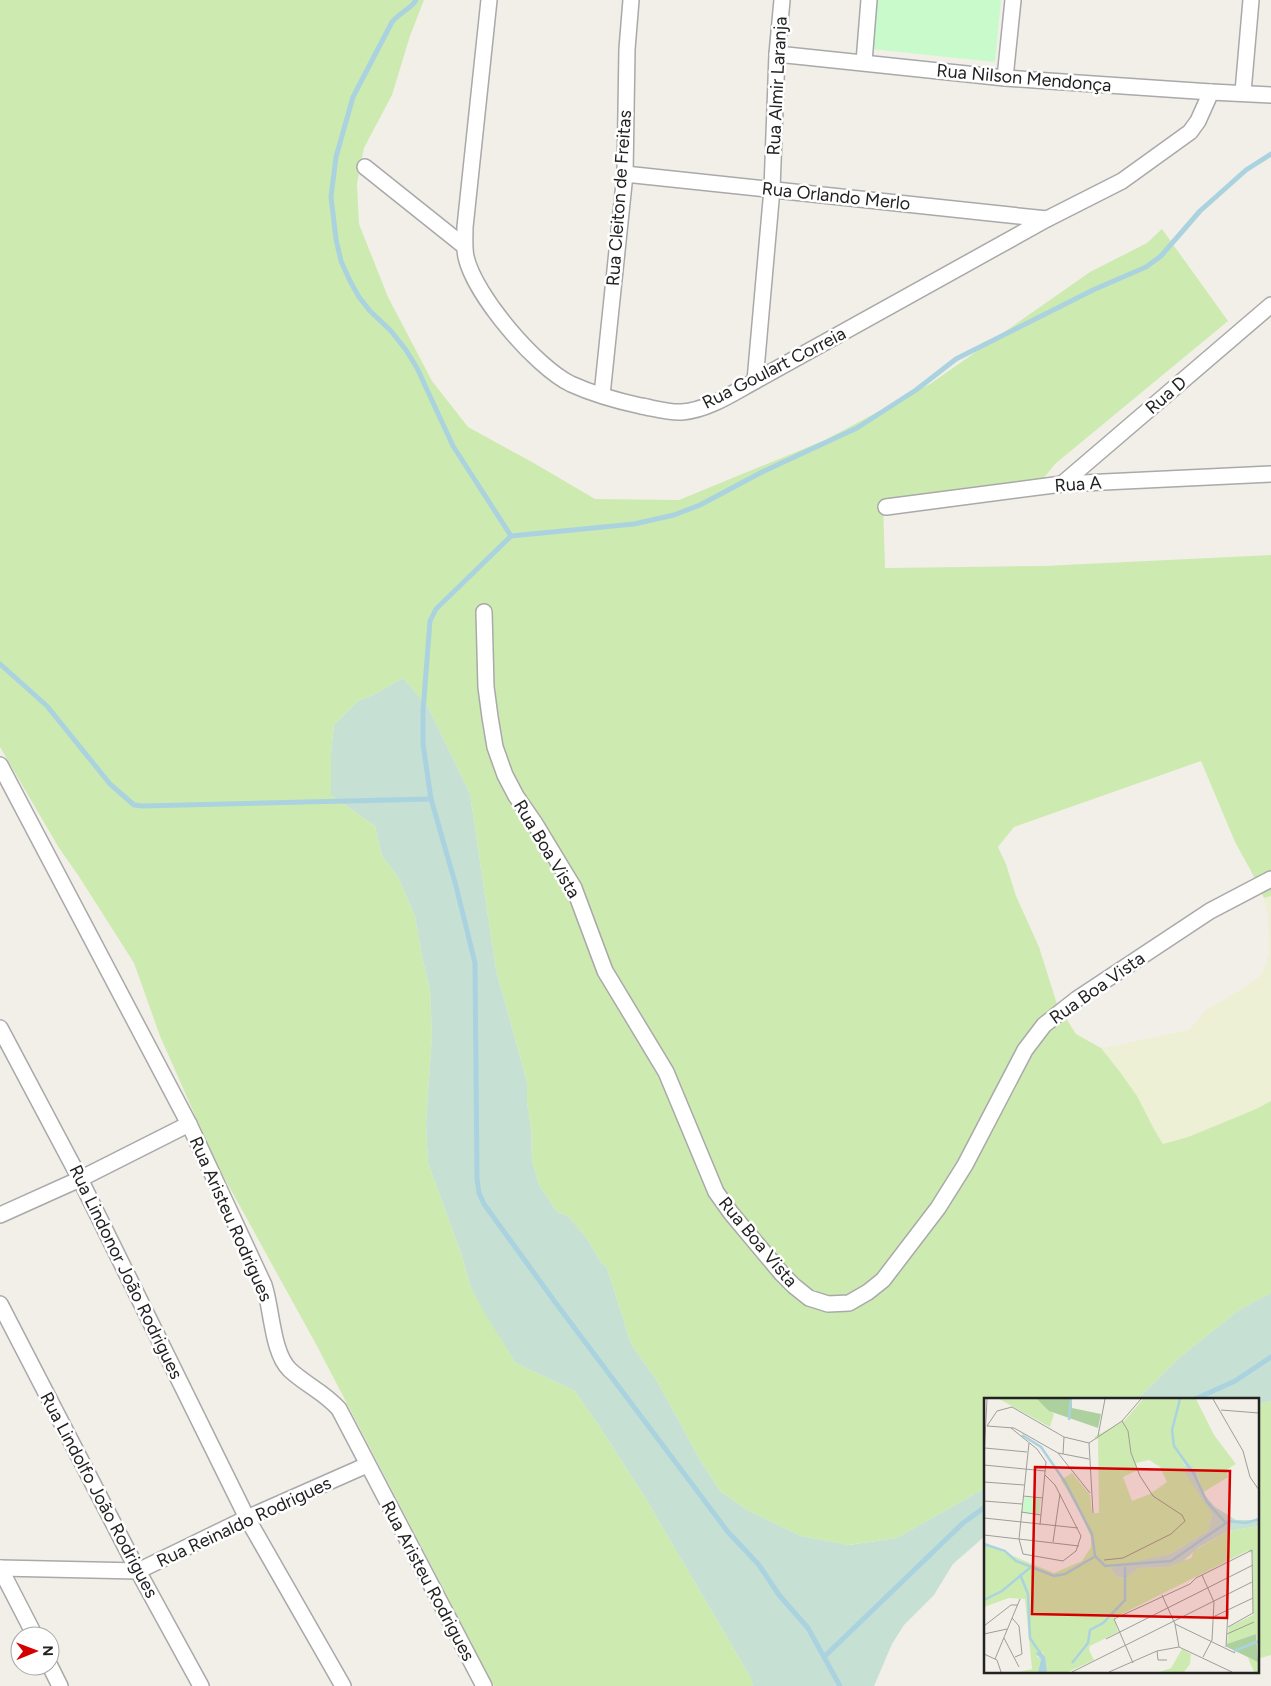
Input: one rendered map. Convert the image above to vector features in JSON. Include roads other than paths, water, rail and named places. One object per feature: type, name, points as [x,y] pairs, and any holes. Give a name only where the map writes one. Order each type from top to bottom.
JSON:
[{"type":"street","name":"Rua Goulart Correia","points":[[489,0],[464,246],[471,272],[512,333],[535,357],[554,373],[571,384],[628,403],[682,412],[707,406],[756,382],[1047,219],[1122,181],[1190,132],[1198,121],[1211,92]]},
{"type":"street","name":"Rua Cleiton de Freitas","points":[[602,395],[625,174],[631,0]]},
{"type":"street","name":"Rua Almir Laranja","points":[[756,382],[772,189],[777,54],[782,0]]},
{"type":"street","points":[[864,62],[869,0]]},
{"type":"street","points":[[1005,78],[1013,0]]},
{"type":"street","points":[[1243,92],[1251,0]]},
{"type":"street","name":"Rua Nilson Mendonça","points":[[777,54],[1005,78],[1271,95]]},
{"type":"street","points":[[365,167],[464,246]]},
{"type":"street","name":"Rua Orlando Merlo","points":[[625,174],[1047,219]]},
{"type":"street","name":"Rua D","points":[[1062,484],[1271,305]]},
{"type":"street","name":"Rua A","points":[[886,507],[1062,484],[1271,474]]},
{"type":"street","name":"Rua Boa Vista","points":[[484,612],[485,665],[490,717],[494,747],[504,775],[574,888],[605,971],[666,1072],[716,1192],[782,1274],[809,1298],[828,1304],[849,1303],[868,1292],[883,1280],[943,1201],[965,1165],[1025,1050],[1044,1025],[1077,999],[1210,911],[1271,878]]},
{"type":"street","name":"Rua Aristeu Rodrigues","points":[[0,765],[189,1124],[264,1285],[276,1344],[282,1358],[290,1370],[324,1394],[339,1409],[484,1686]]},
{"type":"street","name":"Rua Lindonor João Rodrigues","points":[[0,1028],[80,1179],[247,1518],[342,1686]]},
{"type":"street","points":[[0,1215],[80,1179],[189,1124]]},
{"type":"street","name":"Rua Lindolfo João Rodrigues","points":[[0,1304],[138,1572],[201,1686]]},
{"type":"street","name":"Rua Reinaldo Rodrigues","points":[[0,1568],[138,1572],[247,1518],[367,1465]]},
{"type":"street","points":[[0,1568],[30,1626]]},
{"type":"waterway","points":[[416,0],[392,22],[353,97],[336,157],[331,197],[336,239],[341,261],[359,297],[406,350],[417,368],[453,446],[511,536]]},
{"type":"waterway","points":[[840,1686],[808,1628],[779,1595],[759,1565],[728,1532],[555,1302],[484,1204],[479,1193],[477,1179],[475,963],[456,886],[431,799],[423,744],[423,711],[430,621],[436,609],[511,536],[634,524],[674,515],[700,505],[762,472],[857,428],[916,390],[956,359],[1093,290],[1146,267],[1161,256],[1200,211],[1246,170],[1271,154]]},
{"type":"waterway","points":[[0,664],[47,706],[110,784],[134,805],[431,799]]},
{"type":"waterway","points":[[1197,1398],[1235,1381],[1271,1357]]},
{"type":"waterway","points":[[824,1657],[963,1523],[984,1508]]}]
